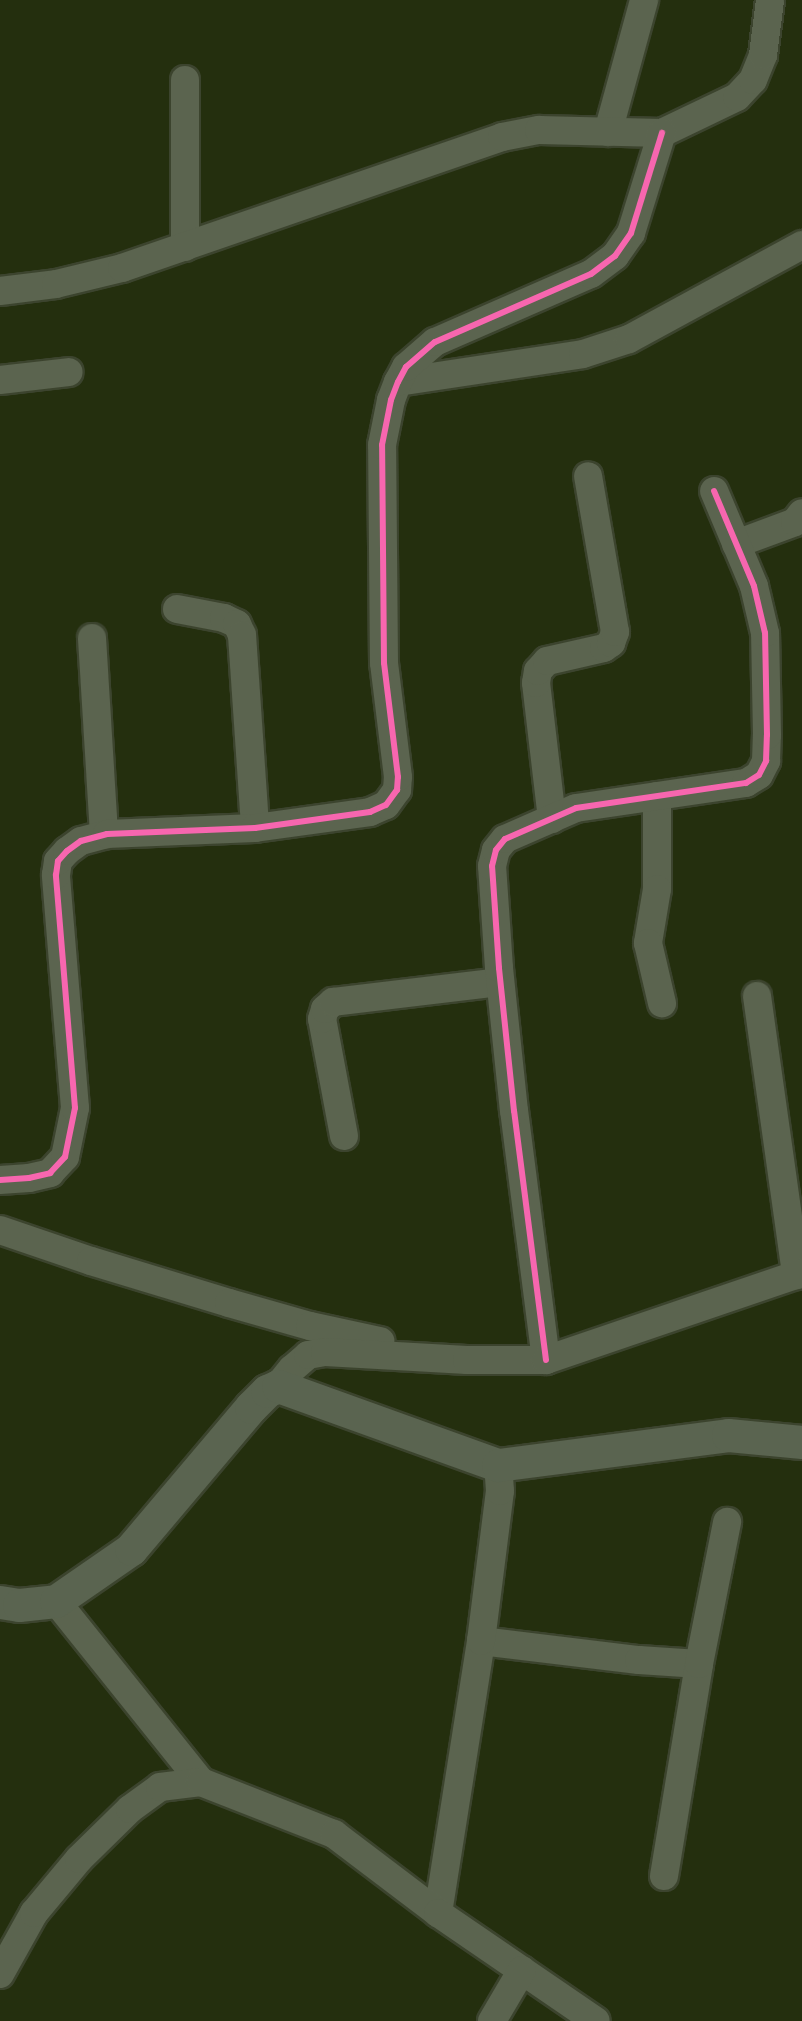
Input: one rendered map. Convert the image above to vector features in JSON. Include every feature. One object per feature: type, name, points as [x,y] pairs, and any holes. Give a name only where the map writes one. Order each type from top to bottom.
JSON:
[{"type":"street","points":[[608,132],[644,0]]},
{"type":"street","points":[[0,291],[56,284],[122,268],[502,137],[539,130],[662,133],[737,97],[753,80],[764,55],[770,0]]},
{"type":"street","points":[[185,80],[185,247]]},
{"type":"street","points":[[0,1180],[29,1178],[50,1173],[65,1157],[75,1108],[56,875],[58,861],[67,851],[81,841],[104,835],[255,828],[370,812],[386,805],[397,790],[398,777],[384,663],[382,445],[391,400],[398,382],[406,367],[435,342],[591,274],[615,256],[631,233],[662,133]]},
{"type":"street","points":[[398,382],[583,354],[628,339],[802,245]]},
{"type":"street","points":[[0,380],[69,372]]},
{"type":"street","points":[[552,819],[536,683],[538,671],[547,661],[604,648],[611,643],[615,632],[588,476]]},
{"type":"street","points":[[546,1359],[501,982],[492,866],[496,850],[505,839],[576,808],[746,783],[759,775],[766,761],[765,633],[754,586],[714,491]]},
{"type":"street","points":[[736,544],[795,522],[802,513]]},
{"type":"street","points":[[177,609],[224,618],[237,624],[242,635],[255,828]]},
{"type":"street","points":[[92,638],[104,835]]},
{"type":"street","points":[[657,796],[657,889],[648,943],[662,1003]]},
{"type":"street","points":[[344,1136],[322,1019],[325,1009],[333,1002],[501,982]]},
{"type":"street","points":[[0,1602],[19,1605],[56,1601],[131,1549],[250,1407],[267,1391],[278,1386],[308,1355],[325,1352],[467,1360],[546,1359],[799,1274],[757,996]]},
{"type":"street","points":[[0,1230],[91,1261],[310,1326],[467,1360]]},
{"type":"street","points":[[278,1386],[498,1466],[728,1435],[802,1442]]},
{"type":"street","points":[[438,1913],[481,1641],[500,1491],[498,1466]]},
{"type":"street","points":[[664,1876],[699,1664],[727,1522]]},
{"type":"street","points":[[56,1601],[201,1782]]},
{"type":"street","points":[[481,1641],[639,1660],[699,1664]]},
{"type":"street","points":[[0,1974],[34,1913],[79,1859],[130,1809],[160,1787],[201,1782],[334,1834],[438,1913],[596,2021]]},
{"type":"street","points":[[492,2021],[522,1970]]},
{"type":"cycle path","points":[[0,1180],[29,1178],[50,1173],[65,1157],[75,1108],[56,875],[58,861],[67,851],[81,841],[107,834],[255,828],[370,812],[386,805],[397,790],[398,777],[384,663],[382,445],[391,400],[398,382],[406,367],[435,342],[591,274],[615,256],[631,233],[662,133]]},
{"type":"cycle path","points":[[546,1360],[514,1111],[499,968],[492,866],[496,850],[505,839],[576,808],[746,783],[759,775],[766,761],[765,633],[754,586],[714,491]]}]
